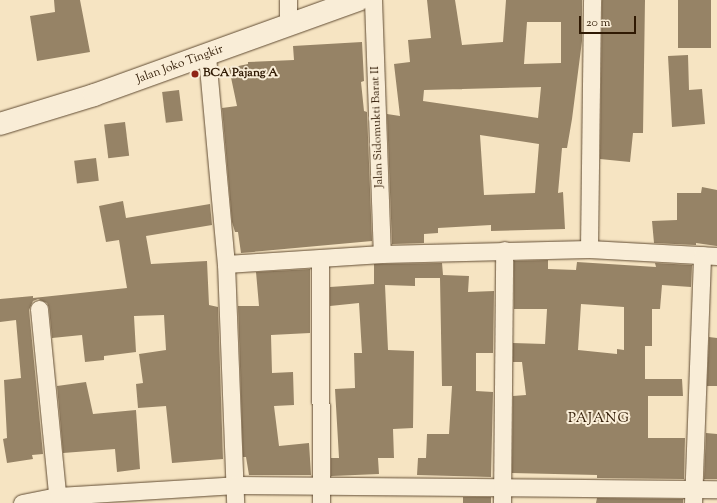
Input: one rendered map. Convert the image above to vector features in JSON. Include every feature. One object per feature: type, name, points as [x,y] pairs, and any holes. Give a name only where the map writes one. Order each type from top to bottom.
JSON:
[{"type":"main road","name":"Jalan Joko Tingkir","points":[[0,124],[48,111],[206,56],[358,0]]},
{"type":"street","points":[[288,0],[288,25]]},
{"type":"street","name":"Jalan Sidomukti Barat II","points":[[373,0],[382,254]]},
{"type":"street","points":[[589,249],[592,0]]},
{"type":"street","points":[[206,56],[226,264],[236,485],[235,503]]},
{"type":"street","points":[[226,264],[320,260],[382,254],[504,250],[589,249],[709,256],[693,495]]},
{"type":"street","points":[[502,495],[504,250]]},
{"type":"street","points":[[320,260],[321,503]]},
{"type":"street","points":[[39,309],[58,500]]},
{"type":"street","points":[[22,503],[236,485],[320,485],[502,495],[693,495],[717,489]]},
{"type":"building","points":[[54,0],[80,0],[90,52],[37,61],[30,16],[55,12]]},
{"type":"building","points":[[427,0],[455,0],[462,45],[503,42],[506,0],[582,0],[582,41],[567,148],[562,148],[558,193],[563,192],[565,229],[491,231],[491,225],[438,228],[438,233],[424,234],[424,243],[392,244],[387,114],[400,116],[394,64],[410,62],[408,40],[431,38]],"holes":[[[527,22],[561,22],[561,63],[524,64]],[[541,87],[538,118],[423,101],[424,90]],[[480,135],[539,144],[535,193],[484,195]]]},
{"type":"building","points":[[602,0],[645,0],[643,133],[633,133],[630,162],[600,159]]},
{"type":"building","points":[[678,0],[711,0],[711,48],[678,48]]},
{"type":"building","points":[[362,42],[364,81],[361,82],[364,111],[367,112],[372,241],[241,253],[238,232],[235,232],[232,222],[222,108],[237,106],[229,68],[248,64],[248,62],[294,60],[293,46]]},
{"type":"building","points":[[688,55],[689,90],[702,89],[705,124],[672,127],[668,56]]},
{"type":"building","points":[[179,90],[183,121],[166,123],[162,92]]},
{"type":"building","points":[[125,122],[129,156],[108,158],[104,125]]},
{"type":"building","points":[[96,158],[99,181],[77,184],[74,161]]},
{"type":"building","points":[[702,187],[717,190],[717,246],[696,243],[696,245],[654,243],[652,221],[677,220],[677,193],[701,193]]},
{"type":"building","points":[[123,201],[126,218],[210,204],[212,225],[146,236],[151,264],[207,261],[209,305],[218,307],[223,459],[172,463],[166,406],[138,408],[136,384],[143,383],[139,354],[166,350],[164,315],[134,316],[136,352],[104,356],[104,360],[85,362],[82,335],[52,338],[49,308],[47,303],[38,299],[33,301],[29,310],[43,454],[32,455],[33,459],[7,463],[3,439],[7,438],[4,380],[21,378],[16,320],[0,322],[0,299],[33,296],[33,298],[127,288],[119,240],[106,242],[99,206]]},
{"type":"building","points":[[548,260],[548,269],[576,270],[577,262],[656,267],[655,263],[692,265],[691,287],[662,285],[660,309],[652,309],[652,346],[645,346],[645,379],[682,379],[683,396],[648,396],[648,438],[685,438],[684,479],[597,478],[597,475],[512,473],[513,396],[526,395],[522,362],[513,362],[513,343],[545,344],[547,309],[514,309],[514,261]],"holes":[[[581,304],[624,307],[624,350],[617,349],[617,354],[578,350]]]},
{"type":"building","points":[[442,263],[443,275],[469,276],[468,292],[494,291],[493,353],[476,353],[476,391],[493,392],[491,477],[417,475],[418,458],[426,458],[427,434],[449,434],[452,386],[442,386],[440,278],[415,278],[415,286],[385,285],[388,350],[414,351],[413,428],[393,429],[394,458],[378,458],[379,474],[331,476],[331,458],[339,458],[335,389],[355,388],[354,353],[362,353],[359,303],[330,306],[330,287],[374,284],[374,264]]},
{"type":"building","points":[[310,269],[310,333],[271,335],[272,373],[293,372],[294,405],[274,406],[279,446],[309,443],[311,475],[249,475],[246,457],[243,457],[238,306],[259,306],[256,272]]},
{"type":"building","points":[[709,337],[717,338],[717,386],[707,386]]},
{"type":"building","points":[[86,382],[93,414],[136,410],[140,469],[117,472],[115,449],[63,453],[57,386]]},
{"type":"building","points":[[706,433],[717,434],[717,479],[704,479]]},
{"type":"building","points":[[463,497],[491,497],[491,503],[463,503]]},
{"type":"building","points":[[597,498],[683,499],[683,503],[596,503]]},
{"type":"place","name":"BCA Pajang A","points":[[195,74]]},
{"type":"district","name":"PAJANG","points":[[599,419]]}]
